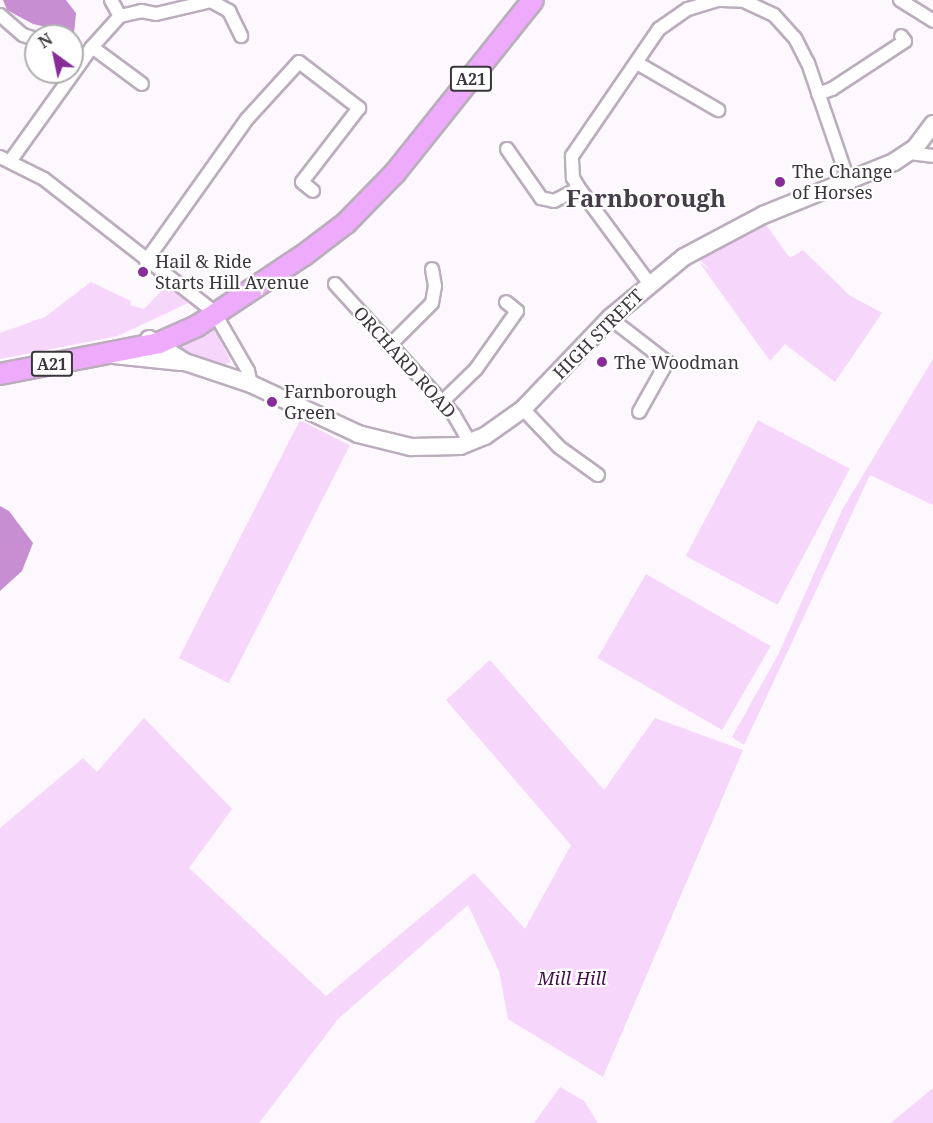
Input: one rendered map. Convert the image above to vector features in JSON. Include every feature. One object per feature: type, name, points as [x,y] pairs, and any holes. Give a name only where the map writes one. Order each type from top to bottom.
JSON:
[{"type":"highway","name":"A21","points":[[0,374],[104,354],[197,326],[214,312],[319,244],[369,202],[408,159],[533,0]]},
{"type":"main road","name":"HIGH STREET","points":[[148,342],[185,362],[251,384],[375,440],[432,449],[470,443],[523,409],[610,318],[684,257],[753,219],[849,183],[909,153],[933,124]]},
{"type":"main road","name":"HIGH STREET","points":[[104,354],[185,362]]},
{"type":"street","points":[[111,0],[120,16]]},
{"type":"street","points":[[649,284],[579,188],[572,170],[575,149],[659,29],[687,9],[717,0]]},
{"type":"street","points":[[721,0],[744,1],[774,15],[795,38],[818,94],[849,183]]},
{"type":"street","points":[[900,0],[933,21]]},
{"type":"street","points":[[241,36],[230,11],[211,1],[156,14],[141,11],[120,16],[92,47],[5,158],[44,179],[214,312],[251,384]]},
{"type":"street","points":[[0,15],[24,35]]},
{"type":"street","points":[[818,94],[832,89],[905,41],[901,36]]},
{"type":"street","points":[[92,47],[142,84]]},
{"type":"street","points":[[146,261],[247,119],[299,62],[359,108],[302,182],[313,191]]},
{"type":"street","points":[[637,63],[713,111],[718,110]]},
{"type":"street","points":[[507,149],[541,198],[554,201],[579,188]]},
{"type":"street","points":[[909,153],[933,156]]},
{"type":"street","points":[[391,345],[432,303],[435,286],[432,269]]},
{"type":"street","name":"ORCHARD ROAD","points":[[335,284],[441,402],[470,443]]},
{"type":"street","points":[[441,402],[476,369],[517,311],[506,302]]},
{"type":"street","points":[[610,318],[667,363],[639,412]]},
{"type":"street","points":[[523,409],[559,447],[598,475]]},
{"type":"green space","points":[[766,225],[790,258],[803,250],[849,295],[882,313],[835,382],[785,344],[770,361],[699,262],[711,271],[700,260]]},
{"type":"green space","points":[[91,282],[131,301],[130,305],[144,309],[168,284],[188,303],[118,336],[0,359],[0,333],[45,317]]},
{"type":"green space","points":[[213,326],[231,362],[224,365],[174,349],[174,343]]},
{"type":"green space","points":[[933,359],[933,505],[870,475],[744,745],[732,737],[779,653],[842,510]]},
{"type":"green space","points":[[300,420],[350,445],[229,683],[179,658]]},
{"type":"green space","points":[[758,420],[850,469],[778,605],[686,556]]},
{"type":"green space","points":[[646,574],[771,646],[722,730],[598,658]]},
{"type":"green space","name":"Mill Hill","points":[[490,660],[604,790],[655,718],[743,750],[603,1077],[508,1019],[499,971],[468,905],[338,1019],[259,1123],[0,1123],[0,828],[83,758],[97,772],[144,718],[232,809],[189,868],[326,996],[474,873],[525,929],[571,845],[446,700]]},
{"type":"green space","points":[[560,1087],[584,1101],[598,1123],[534,1123]]},
{"type":"green space","points":[[933,1088],[933,1123],[891,1123]]},
{"type":"shaded area","points":[[3,0],[66,0],[76,13],[75,24],[33,24],[7,10]]},
{"type":"shaded area","points":[[0,506],[9,511],[33,543],[22,571],[0,591]]},
{"type":"place","name":"The Change of Horses","points":[[780,182]]},
{"type":"place","name":"Hail & Ride Starts Hill Avenue","points":[[143,272]]},
{"type":"place","name":"The Woodman","points":[[602,362]]},
{"type":"place","name":"Farnborough Green","points":[[272,402]]},
{"type":"district","name":"Farnborough","points":[[646,198]]}]
